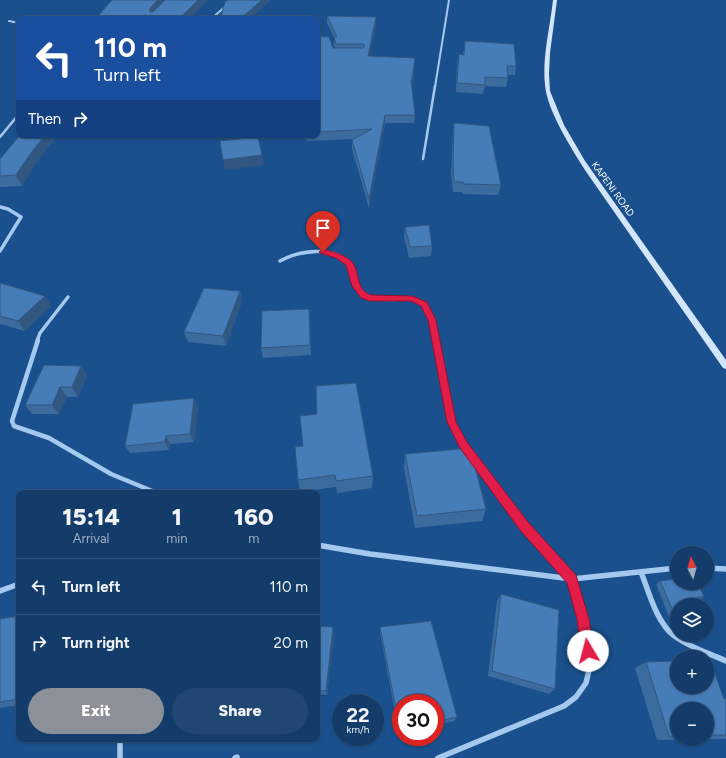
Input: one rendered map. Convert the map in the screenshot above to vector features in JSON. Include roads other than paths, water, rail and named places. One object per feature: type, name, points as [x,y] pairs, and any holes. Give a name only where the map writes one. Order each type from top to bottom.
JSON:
[{"type":"main road","name":"KAPENI ROAD","points":[[555,0],[548,46],[547,86],[557,116],[588,171],[607,195],[726,366]]},
{"type":"street","points":[[214,16],[233,0]]},
{"type":"street","points":[[423,159],[449,0]]},
{"type":"street","points":[[8,21],[16,22]]},
{"type":"street","points":[[0,138],[16,118]]},
{"type":"street","points":[[0,207],[8,209],[21,217],[0,251]]},
{"type":"street","points":[[280,261],[289,255],[313,250],[339,256],[349,264],[356,286],[364,296],[370,298],[412,299],[425,304],[432,320],[452,422],[463,445],[524,526],[572,579],[583,619],[590,666],[586,683],[576,697],[564,706],[438,758]]},
{"type":"street","points":[[68,297],[40,334],[12,421],[14,426],[49,438],[111,474],[150,490]]},
{"type":"street","points":[[320,546],[370,554],[572,579],[670,569]]},
{"type":"street","points":[[714,568],[726,569]]},
{"type":"street","points":[[641,572],[669,632],[681,640],[726,661]]},
{"type":"street","points":[[0,591],[16,585]]},
{"type":"street","points":[[120,742],[120,758]]}]
